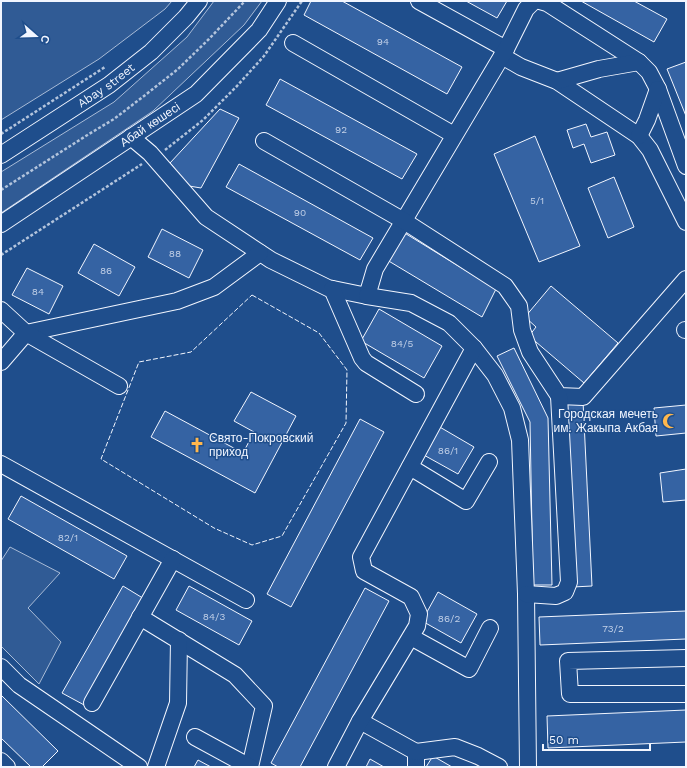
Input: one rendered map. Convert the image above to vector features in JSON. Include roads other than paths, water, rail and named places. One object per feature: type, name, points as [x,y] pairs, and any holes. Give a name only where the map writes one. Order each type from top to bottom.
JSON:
[{"type":"street","name":"Abay street","points":[[1,155],[109,85],[151,52],[186,18],[199,1]]},
{"type":"street","name":"Абай көшесі","points":[[1,224],[196,94],[259,30],[278,1]]},
{"type":"street","points":[[419,1],[504,52],[522,67],[557,81],[639,136],[650,150],[686,222]]},
{"type":"street","points":[[367,296],[375,269],[504,52],[526,9],[534,1]]},
{"type":"street","points":[[540,1],[547,3],[640,62],[649,72],[658,89],[686,166]]},
{"type":"street","points":[[293,43],[454,135]]},
{"type":"street","points":[[557,81],[599,69],[640,62]]},
{"type":"street","points":[[639,136],[647,120],[658,89]]},
{"type":"street","points":[[131,137],[150,152],[206,217],[260,253],[328,288],[411,303],[449,323],[474,348],[495,375],[512,408],[520,440],[526,594],[527,766]]},
{"type":"street","points":[[264,141],[404,221],[505,286],[518,306],[522,330],[530,352],[559,396],[569,582],[565,592],[556,596],[526,594]]},
{"type":"street","points":[[1,362],[26,333],[177,301],[214,287],[260,253]]},
{"type":"street","points":[[559,396],[583,397],[686,279]]},
{"type":"street","points":[[332,289],[362,358],[366,363],[416,394]]},
{"type":"street","points":[[1,310],[26,333],[119,386]]},
{"type":"street","points":[[336,767],[360,721],[417,626],[419,614],[411,597],[364,571],[361,557],[474,348]]},
{"type":"street","points":[[410,467],[466,501],[489,462]]},
{"type":"street","points":[[1,464],[246,600]]},
{"type":"street","points":[[92,703],[173,559]]},
{"type":"street","points":[[140,617],[235,675],[264,706],[250,767],[196,737]]},
{"type":"street","points":[[411,637],[469,669],[490,628]]},
{"type":"street","points":[[156,767],[178,704],[178,640]]},
{"type":"street","points":[[686,658],[568,661],[570,694],[686,694]]},
{"type":"street","points":[[1,666],[19,684],[139,767]]},
{"type":"street","points":[[360,721],[416,760],[455,747],[478,756],[499,767]]},
{"type":"street","points":[[1,761],[7,767]]},
{"type":"place","name":"Городская мечеть им. Жакыпа Акбая","points":[[670,421]]},
{"type":"place","name":"Свято-Покровский приход","points":[[197,445]]}]
